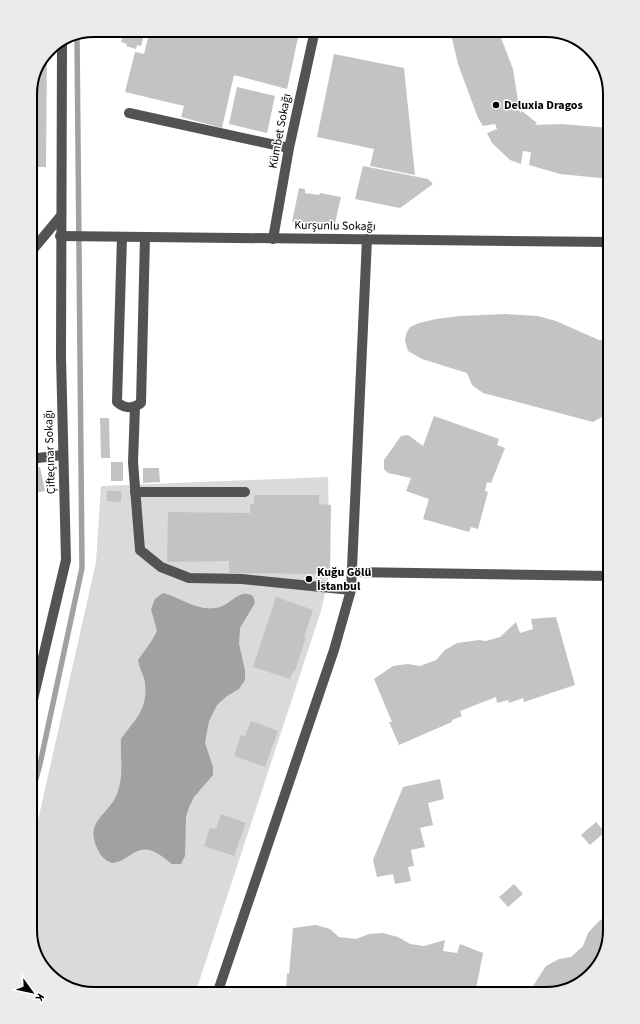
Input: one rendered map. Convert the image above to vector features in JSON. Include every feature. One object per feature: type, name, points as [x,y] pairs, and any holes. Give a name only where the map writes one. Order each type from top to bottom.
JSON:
[{"type":"street","name":"Kümbet Sokağı","points":[[274,238],[289,148],[313,37]]},
{"type":"street","name":"Çifteçınar Sokağı","points":[[37,682],[66,560],[62,455],[60,236],[62,47]]},
{"type":"street","points":[[129,113],[289,148]]},
{"type":"street","points":[[37,245],[60,217]]},
{"type":"street","name":"Kurşunlu Sokağı","points":[[60,236],[603,242]]},
{"type":"street","points":[[122,237],[117,402],[122,407],[135,407],[141,403],[145,238]]},
{"type":"street","points":[[219,987],[334,650],[351,590],[367,240]]},
{"type":"street","points":[[135,407],[133,462],[140,550],[161,567],[189,578],[242,579],[351,590]]},
{"type":"street","points":[[37,458],[62,455]]},
{"type":"street","points":[[135,492],[245,492]]},
{"type":"street","points":[[351,572],[603,576]]},
{"type":"street","points":[[37,661],[42,660]]},
{"type":"shaded area","points":[[328,477],[330,571],[321,611],[197,987],[90,987],[75,984],[56,973],[51,968],[43,955],[37,938],[37,825],[96,562],[101,486]]},
{"type":"shaded area","points":[[163,593],[198,607],[205,608],[220,607],[244,594],[253,596],[255,603],[240,628],[239,644],[245,670],[245,680],[239,689],[227,696],[217,705],[209,721],[205,743],[213,767],[213,775],[194,797],[189,807],[186,817],[185,856],[181,864],[172,864],[153,851],[148,850],[138,851],[120,861],[112,863],[105,859],[98,851],[94,838],[94,830],[100,818],[115,799],[120,785],[121,739],[136,720],[144,700],[145,683],[138,660],[157,631],[151,609],[155,599]]},
{"type":"building","points":[[122,37],[143,37],[141,46],[137,45],[136,49],[126,46],[127,44],[121,42]]},
{"type":"building","points":[[148,37],[298,37],[287,89],[234,75],[222,128],[181,117],[184,106],[125,92],[135,52],[144,54]]},
{"type":"building","name":"Deluxia Dragos","points":[[452,37],[501,37],[513,69],[520,113],[522,111],[537,123],[535,125],[562,124],[603,127],[603,178],[560,174],[529,165],[531,152],[523,151],[521,164],[510,160],[492,143],[487,133],[497,129],[495,124],[483,126],[478,118],[458,64]]},
{"type":"building","points":[[334,54],[404,68],[415,175],[370,166],[374,149],[317,137]]},
{"type":"building","points":[[47,62],[46,167],[37,167],[37,90],[41,72]]},
{"type":"building","points":[[237,87],[275,96],[267,133],[229,124]]},
{"type":"building","points":[[363,166],[428,179],[433,184],[400,208],[355,199]]},
{"type":"building","points":[[299,188],[305,189],[305,193],[319,195],[320,193],[341,197],[335,223],[292,222]]},
{"type":"building","points":[[505,314],[538,316],[556,321],[603,340],[603,416],[593,422],[483,393],[472,385],[467,373],[422,359],[408,351],[405,341],[406,334],[410,327],[436,319],[460,316]]},
{"type":"building","points":[[434,416],[499,439],[497,445],[505,448],[491,483],[487,482],[485,491],[488,492],[478,529],[471,527],[469,532],[423,519],[429,499],[406,491],[411,478],[388,473],[384,469],[384,460],[401,436],[408,435],[423,446]]},
{"type":"building","points":[[100,418],[109,418],[110,458],[101,458]]},
{"type":"building","points":[[111,462],[123,462],[123,481],[111,481]]},
{"type":"building","points":[[37,467],[40,467],[45,491],[37,493]]},
{"type":"building","points":[[143,468],[159,468],[160,482],[143,483]]},
{"type":"building","points":[[107,491],[121,491],[121,502],[107,501]]},
{"type":"building","points":[[254,495],[319,495],[319,504],[331,505],[330,574],[229,573],[229,561],[167,562],[168,512],[250,513],[250,504],[254,504]]},
{"type":"building","points":[[276,597],[313,610],[295,671],[293,671],[290,679],[253,667]]},
{"type":"building","points":[[556,617],[575,685],[524,702],[523,698],[509,703],[508,700],[497,703],[496,697],[460,711],[462,716],[452,720],[452,722],[399,745],[389,722],[392,722],[374,679],[393,666],[408,664],[420,666],[436,660],[445,650],[457,643],[479,640],[486,641],[500,637],[516,622],[520,633],[533,629],[531,619]]},
{"type":"building","points":[[251,721],[278,731],[265,767],[234,756],[241,735],[245,736]]},
{"type":"building","points":[[440,779],[444,799],[428,803],[433,825],[420,828],[425,847],[411,850],[414,866],[408,867],[411,881],[395,884],[393,874],[377,877],[373,860],[403,787]]},
{"type":"building","points":[[221,814],[246,823],[234,856],[204,846],[210,828],[216,829]]},
{"type":"building","points":[[596,822],[603,830],[603,834],[590,845],[581,835]]},
{"type":"building","points":[[514,884],[523,894],[508,907],[499,897]]},
{"type":"building","points":[[603,918],[603,938],[600,949],[589,968],[584,973],[565,984],[546,987],[533,986],[546,966],[559,959],[571,957],[583,946],[588,933]]},
{"type":"building","points":[[316,925],[330,929],[339,937],[356,939],[369,934],[383,933],[398,937],[410,944],[424,946],[445,940],[443,951],[457,953],[460,944],[483,953],[476,987],[286,987],[293,928]]},
{"type":"waterway","points":[[37,775],[82,568],[77,40]]},
{"type":"place","name":"Deluxia Dragos","points":[[496,105]]},
{"type":"place","name":"Kuğu Gölü İstanbul","points":[[309,579]]}]
